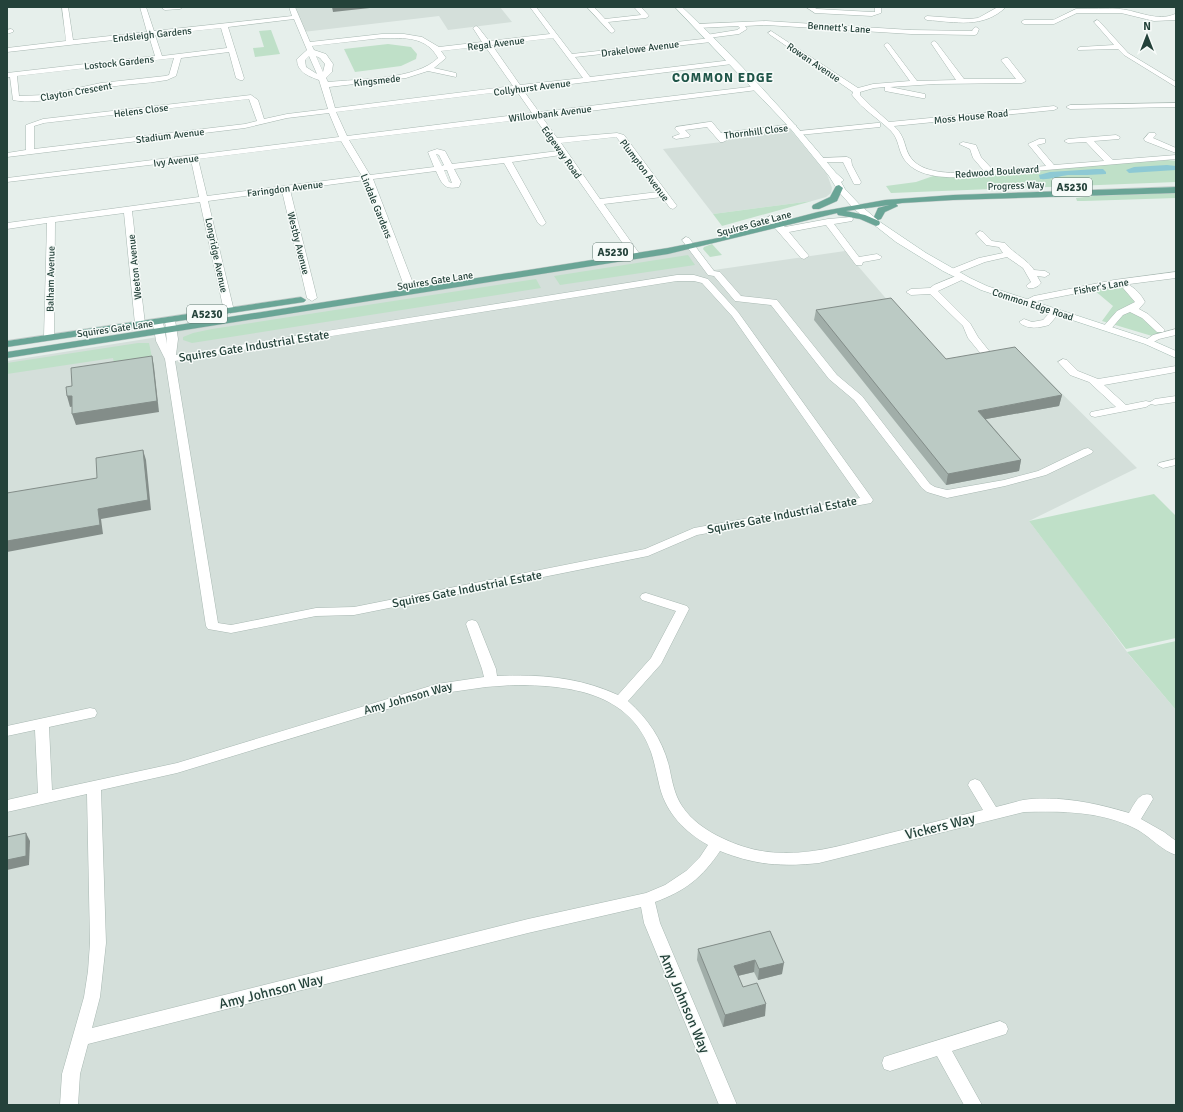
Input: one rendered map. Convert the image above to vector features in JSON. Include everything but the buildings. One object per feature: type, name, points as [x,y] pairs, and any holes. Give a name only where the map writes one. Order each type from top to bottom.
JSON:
[{"type":"main road","name":"Progress Way","points":[[859,202],[919,193],[1176,184]]},
{"type":"main road","points":[[818,211],[834,198],[839,188]]},
{"type":"main road","name":"Progress Way","points":[[867,205],[894,201],[947,198],[1176,190]]},
{"type":"main road","points":[[818,211],[853,215],[877,220],[879,212],[885,208],[934,202],[947,198]]},
{"type":"main road","name":"Squires Gate Lane","points":[[7,355],[64,346],[171,324],[688,244],[777,224],[850,200]]},
{"type":"main road","name":"Squires Gate Lane","points":[[818,211],[859,202]]},
{"type":"main road","name":"Squires Gate Lane","points":[[171,324],[228,311],[312,298],[409,287]]},
{"type":"main road","name":"Squires Gate Lane","points":[[7,344],[140,324],[159,326]]},
{"type":"main road","points":[[7,351],[64,346]]},
{"type":"street","points":[[65,7],[70,43]]},
{"type":"street","points":[[143,7],[159,58]]},
{"type":"street","points":[[165,8],[180,7]]},
{"type":"street","name":"Lindale Gardens","points":[[292,7],[323,81],[332,111],[344,139],[368,178],[409,287]]},
{"type":"street","points":[[533,7],[588,80]]},
{"type":"street","points":[[590,7],[612,31]]},
{"type":"street","points":[[602,21],[646,16],[637,7]]},
{"type":"street","name":"Common Edge Road","points":[[678,7],[710,38],[793,126],[833,175],[839,188],[850,200],[867,205],[877,220]]},
{"type":"street","points":[[811,11],[872,14],[878,13],[878,7]]},
{"type":"street","points":[[984,19],[990,13],[1001,7]]},
{"type":"street","points":[[1024,22],[1054,22],[1066,17],[1073,11],[1090,9],[1121,11],[1154,19],[1175,17]]},
{"type":"street","name":"Endsleigh Gardens","points":[[7,50],[297,17]]},
{"type":"street","points":[[932,17],[969,21],[984,19],[991,22]]},
{"type":"street","points":[[1032,19],[1039,22]]},
{"type":"street","name":"Bennett's Lane","points":[[698,26],[766,23],[912,32],[975,33],[976,29]]},
{"type":"street","points":[[1095,24],[1126,54],[1176,85]]},
{"type":"street","name":"Drakelowe Avenue","points":[[569,56],[710,38],[739,32],[744,29],[741,25]]},
{"type":"street","points":[[224,26],[240,78]]},
{"type":"street","name":"Edgeway Road","points":[[476,28],[489,44],[562,153],[633,253]]},
{"type":"street","name":"Rowan Avenue","points":[[772,33],[857,91]]},
{"type":"street","points":[[309,48],[323,56],[329,64],[328,72],[323,81],[308,73],[302,66],[301,59],[309,48],[379,36],[416,35],[435,45],[439,49],[442,58],[429,69]]},
{"type":"street","name":"Regal Avenue","points":[[439,49],[554,36]]},
{"type":"street","points":[[934,43],[961,81]]},
{"type":"street","points":[[887,45],[916,84]]},
{"type":"street","points":[[1087,55],[1077,46],[1119,47]]},
{"type":"street","name":"Lostock Gardens","points":[[10,74],[231,50]]},
{"type":"street","name":"Clayton Crescent","points":[[10,74],[16,98],[24,99],[64,95],[95,86],[161,82],[172,76],[175,70],[177,56]]},
{"type":"street","points":[[857,91],[873,86],[961,81],[1022,81],[1004,60]]},
{"type":"street","name":"Collyhurst Avenue","points":[[332,111],[732,62]]},
{"type":"street","name":"Kingsmede","points":[[323,81],[406,76],[429,69],[453,74]]},
{"type":"street","points":[[873,86],[922,96]]},
{"type":"street","name":"Willowbank Avenue","points":[[344,139],[756,88]]},
{"type":"street","name":"Redwood Boulevard","points":[[857,91],[856,95],[859,99],[888,124],[900,138],[908,159],[916,166],[928,171],[951,175],[1176,157]]},
{"type":"street","name":"Helens Close","points":[[30,152],[30,126],[43,121],[251,97],[254,100],[261,122]]},
{"type":"street","points":[[1070,107],[1176,105]]},
{"type":"street","name":"Moss House Road","points":[[888,124],[1054,108]]},
{"type":"street","name":"Stadium Avenue","points":[[7,155],[246,126],[287,116],[332,111]]},
{"type":"street","name":"Thornhill Close","points":[[676,137],[686,136],[678,127],[709,124],[721,138],[793,126]]},
{"type":"street","points":[[799,133],[870,124]]},
{"type":"street","name":"Plumpton Avenue","points":[[555,141],[617,135],[621,137],[673,206]]},
{"type":"street","points":[[1068,141],[1116,137]]},
{"type":"street","points":[[1138,138],[1150,137],[1176,152]]},
{"type":"street","name":"Ivy Avenue","points":[[7,180],[344,139]]},
{"type":"street","points":[[1088,139],[1110,162]]},
{"type":"street","points":[[1042,141],[1029,143],[1051,167]]},
{"type":"street","points":[[963,144],[974,147],[983,145]]},
{"type":"street","points":[[974,147],[977,158],[991,172]]},
{"type":"street","points":[[432,152],[441,152],[449,167],[457,182],[456,185],[448,185],[432,152]]},
{"type":"street","name":"Faringdon Avenue","points":[[7,226],[285,188],[562,153]]},
{"type":"street","name":"Longridge Avenue","points":[[194,157],[205,199],[228,311]]},
{"type":"street","points":[[821,160],[846,159],[857,182]]},
{"type":"street","points":[[507,160],[542,223]]},
{"type":"street","name":"Common Edge Road","points":[[833,175],[844,183],[859,202],[898,238],[952,272],[984,288],[1148,342],[1176,355]]},
{"type":"street","name":"Westby Avenue","points":[[285,188],[312,298]]},
{"type":"street","points":[[597,202],[663,194]]},
{"type":"street","name":"Weeton Avenue","points":[[128,210],[140,324]]},
{"type":"street","name":"Squires Gate Lane","points":[[777,224],[828,222],[850,219]]},
{"type":"street","name":"Balham Avenue","points":[[49,337],[51,220]]},
{"type":"street","points":[[828,222],[858,261],[877,257]]},
{"type":"street","points":[[777,224],[804,256]]},
{"type":"street","points":[[980,234],[989,243],[1006,243],[1009,254],[1027,266],[1032,273],[1036,283],[1031,286]]},
{"type":"street","points":[[688,244],[712,273],[717,274],[738,299],[774,302],[833,378],[858,398],[926,486],[931,490],[940,493],[955,493],[1029,477],[1042,473],[1088,451]]},
{"type":"street","points":[[952,272],[982,260],[1009,254]]},
{"type":"street","points":[[1032,273],[1045,274]]},
{"type":"street","name":"Fisher's Lane","points":[[1027,302],[1034,299],[1114,283],[1176,275]]},
{"type":"street","points":[[911,292],[932,291],[937,287],[962,277]]},
{"type":"street","name":"Squires Gate Industrial Estate","points":[[159,326],[161,341],[170,359],[212,626],[231,629],[316,612],[354,612],[648,552],[694,532],[867,500],[735,314],[709,284],[705,281],[694,278],[670,280],[170,359]]},
{"type":"street","points":[[1107,328],[1120,313],[1137,306],[1140,301],[1128,288]]},
{"type":"street","points":[[932,291],[967,325],[973,338],[985,352]]},
{"type":"street","points":[[1130,308],[1145,316],[1160,330]]},
{"type":"street","points":[[1029,326],[1046,323],[1056,311]]},
{"type":"street","points":[[170,359],[172,339],[171,324]]},
{"type":"street","points":[[967,325],[977,326]]},
{"type":"street","points":[[1148,342],[1156,337],[1176,332]]},
{"type":"street","points":[[1063,362],[1074,373],[1095,383],[1122,408]]},
{"type":"street","points":[[1095,383],[1176,369]]},
{"type":"street","points":[[1095,414],[1176,398]]},
{"type":"street","points":[[1163,465],[1176,462]]},
{"type":"street","points":[[619,702],[656,661],[683,609],[646,597]]},
{"type":"street","points":[[472,624],[489,669],[490,682]]},
{"type":"street","name":"Amy Johnson Way","points":[[7,806],[177,768],[436,689],[463,684],[490,682],[560,682],[582,686],[602,692],[619,702],[636,715],[656,747],[671,801],[687,824],[699,833]]},
{"type":"street","points":[[7,731],[90,713]]},
{"type":"street","points":[[42,724],[45,797]]},
{"type":"street","points":[[975,785],[992,813]]},
{"type":"street","points":[[69,1105],[72,1074],[93,990],[98,943],[94,787]]},
{"type":"street","points":[[1132,820],[1146,799]]},
{"type":"street","name":"Vickers Way","points":[[699,833],[717,843],[767,859],[793,860],[819,857],[1024,806],[1057,804],[1087,807],[1132,820],[1164,838],[1176,849]]},
{"type":"street","name":"Amy Johnson Way","points":[[81,1038],[528,926],[647,899],[670,890],[691,875],[704,861],[717,843]]},
{"type":"street","name":"Amy Johnson Way","points":[[647,899],[652,923],[728,1105]]},
{"type":"street","points":[[890,1063],[1000,1029]]},
{"type":"street","points":[[941,1047],[973,1105]]},
{"type":"shaded area","points":[[292,7],[500,7],[512,22],[448,30],[439,16],[303,32]]},
{"type":"shaded area","points":[[790,129],[827,174],[832,188],[831,193],[826,197],[812,201],[713,214],[663,149],[722,142],[725,141],[726,138]]},
{"type":"shaded area","points":[[695,246],[714,270],[845,251],[940,361],[1016,348],[1137,468],[1029,521],[1130,656],[1176,710],[1176,1105],[7,1105],[7,361],[158,337],[157,331]]},
{"type":"green space","points":[[271,30],[280,54],[255,57],[253,48],[264,47],[259,31]]},
{"type":"green space","points":[[388,44],[411,47],[417,54],[416,59],[401,66],[355,72],[344,49]]},
{"type":"green space","points":[[1168,160],[1176,161],[1176,182],[891,193],[886,186],[916,182],[936,175],[954,177],[988,176],[1077,166]]},
{"type":"green space","points":[[1176,193],[1176,198],[1077,201],[1076,198],[1094,196]]},
{"type":"green space","points":[[812,201],[722,226],[713,214]]},
{"type":"green space","points":[[712,244],[722,255],[710,257],[703,249],[704,247]]},
{"type":"green space","points":[[688,255],[695,265],[560,285],[554,276]]},
{"type":"green space","points":[[536,279],[541,288],[192,343],[183,340],[183,337],[193,333],[212,329]]},
{"type":"green space","points":[[1124,285],[1139,299],[1130,308],[1145,316],[1163,333],[1152,336],[1102,321],[1113,306],[1094,290]]},
{"type":"green space","points":[[138,343],[149,343],[154,367],[116,372],[113,358],[7,374],[7,363]]},
{"type":"green space","points":[[1154,494],[1176,516],[1176,638],[1126,649],[1029,521]]},
{"type":"green space","points":[[1176,641],[1176,710],[1127,652]]},
{"type":"water","points":[[1167,165],[1176,166],[1176,170],[1129,173],[1126,170],[1134,167]]},
{"type":"water","points":[[1103,169],[1106,174],[1068,175],[1043,179],[1040,179],[1039,175],[1050,172]]},
{"type":"district","name":"COMMON EDGE","points":[[723,77]]}]
